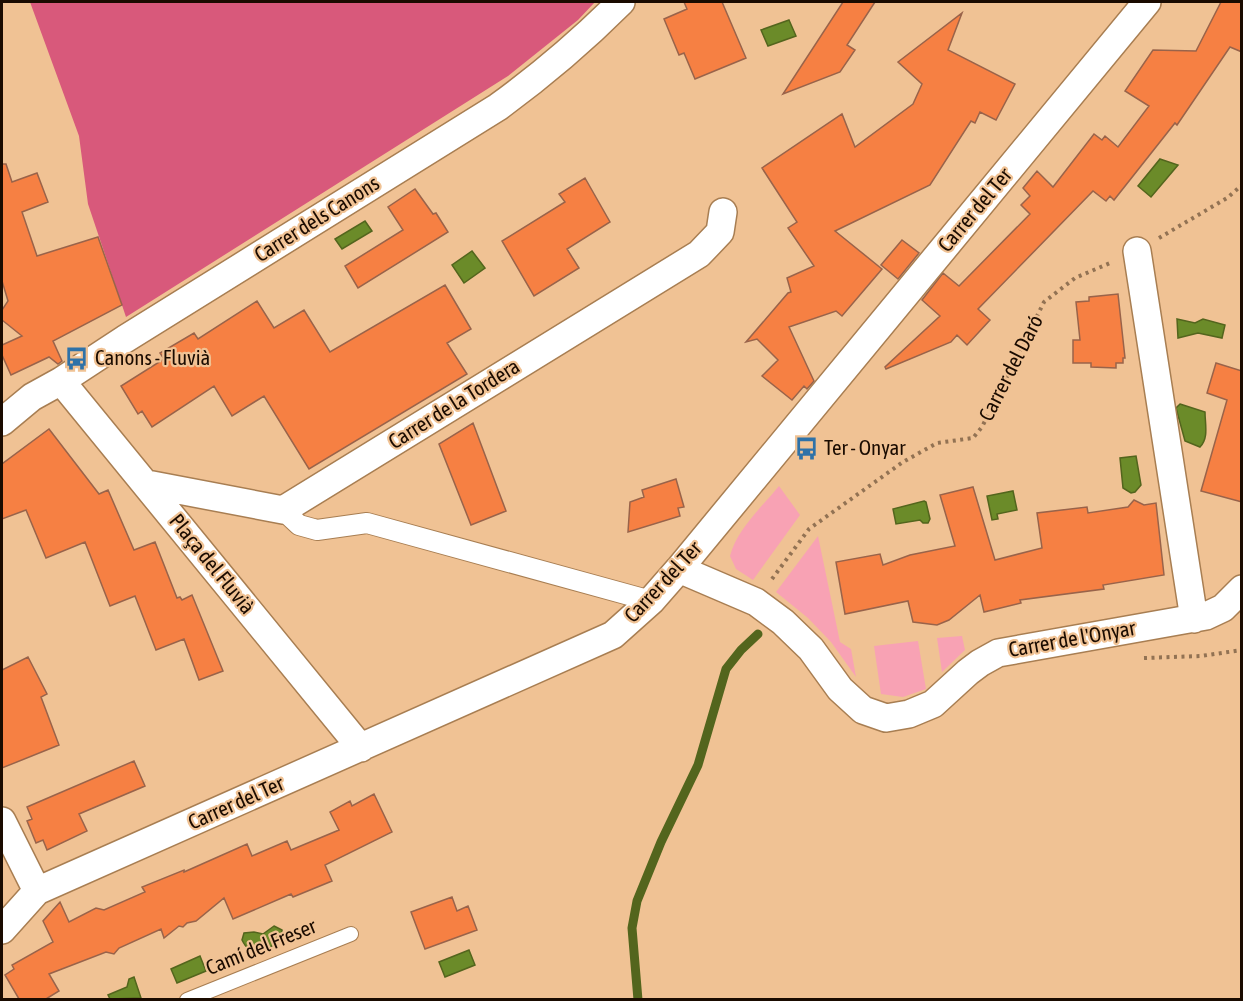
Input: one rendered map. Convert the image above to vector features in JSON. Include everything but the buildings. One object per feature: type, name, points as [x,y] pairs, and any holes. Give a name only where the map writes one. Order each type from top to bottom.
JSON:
[{"type":"street","name":"Carrer dels Canons","points":[[2,422],[32,397],[498,107],[585,38],[621,2]]},
{"type":"street","name":"Carrer del Ter","points":[[6,921],[37,891],[612,635],[651,601],[679,568],[1147,2]]},
{"type":"street","name":"Carrer de la Tordera","points":[[283,510],[699,254],[720,232],[723,212]]},
{"type":"street","points":[[1137,251],[1194,619]]},
{"type":"street","name":"Plaça del Fluvià","points":[[61,381],[361,748]]},
{"type":"street","points":[[147,484],[283,510],[299,525],[317,530],[367,524],[651,601]]},
{"type":"street","name":"Carrer de l'Onyar","points":[[679,568],[756,602],[783,622],[811,649],[840,689],[863,710],[886,718],[909,714],[933,704],[980,663],[998,652],[1115,630],[1194,619],[1223,608],[1242,589]]},
{"type":"street","points":[[2,821],[37,891]]},
{"type":"lane","name":"Camí del Freser","points":[[187,999],[351,934]]},
{"type":"path","name":"Carrer del Daró","points":[[756,602],[809,530],[903,462],[937,443],[973,438],[982,427],[1044,302],[1075,278],[1137,251],[1227,198],[1242,185]]},
{"type":"shaded area","points":[[30,2],[595,2],[578,20],[508,76],[126,317],[88,204],[79,136]]},
{"type":"shaded area","points":[[789,20],[796,36],[768,46],[761,30]]},
{"type":"shaded area","points":[[1160,159],[1178,165],[1151,197],[1138,186]]},
{"type":"shaded area","points":[[365,221],[372,231],[342,249],[335,239]]},
{"type":"shaded area","points":[[472,251],[485,268],[464,283],[452,265]]},
{"type":"shaded area","points":[[1177,319],[1195,323],[1203,319],[1225,325],[1222,338],[1198,333],[1178,338]]},
{"type":"shaded area","points":[[1180,404],[1205,412],[1206,435],[1200,447],[1185,441],[1176,408]]},
{"type":"shaded area","points":[[1136,456],[1141,485],[1131,493],[1123,488],[1120,458]]},
{"type":"shaded area","points":[[779,486],[800,515],[753,580],[736,569],[730,556],[744,528]]},
{"type":"shaded area","points":[[1013,491],[1017,510],[997,514],[998,519],[992,520],[987,496]]},
{"type":"shaded area","points":[[924,501],[930,519],[928,523],[920,520],[896,524],[893,509]]},
{"type":"shaded area","points":[[818,536],[840,642],[851,649],[856,677],[831,642],[808,618],[776,592]]},
{"type":"shaded area","points":[[962,636],[965,650],[942,672],[937,638]]},
{"type":"shaded area","points":[[918,641],[926,689],[903,697],[881,694],[874,646]]},
{"type":"shaded area","points":[[274,926],[282,930],[279,940],[270,948],[253,951],[246,947],[242,940],[244,933],[263,934]]},
{"type":"shaded area","points":[[469,950],[475,965],[445,977],[439,962]]},
{"type":"shaded area","points":[[200,956],[206,971],[177,983],[171,969]]},
{"type":"shaded area","points":[[134,977],[141,998],[110,999],[108,995],[127,987],[129,979]]},
{"type":"waterway","points":[[638,1000],[632,928],[637,901],[661,842],[698,765],[726,669],[758,634]]},
{"type":"place","name":"Canons - Fluvià","points":[[77,358]]},
{"type":"place","name":"Ter - Onyar","points":[[806,448]]}]
